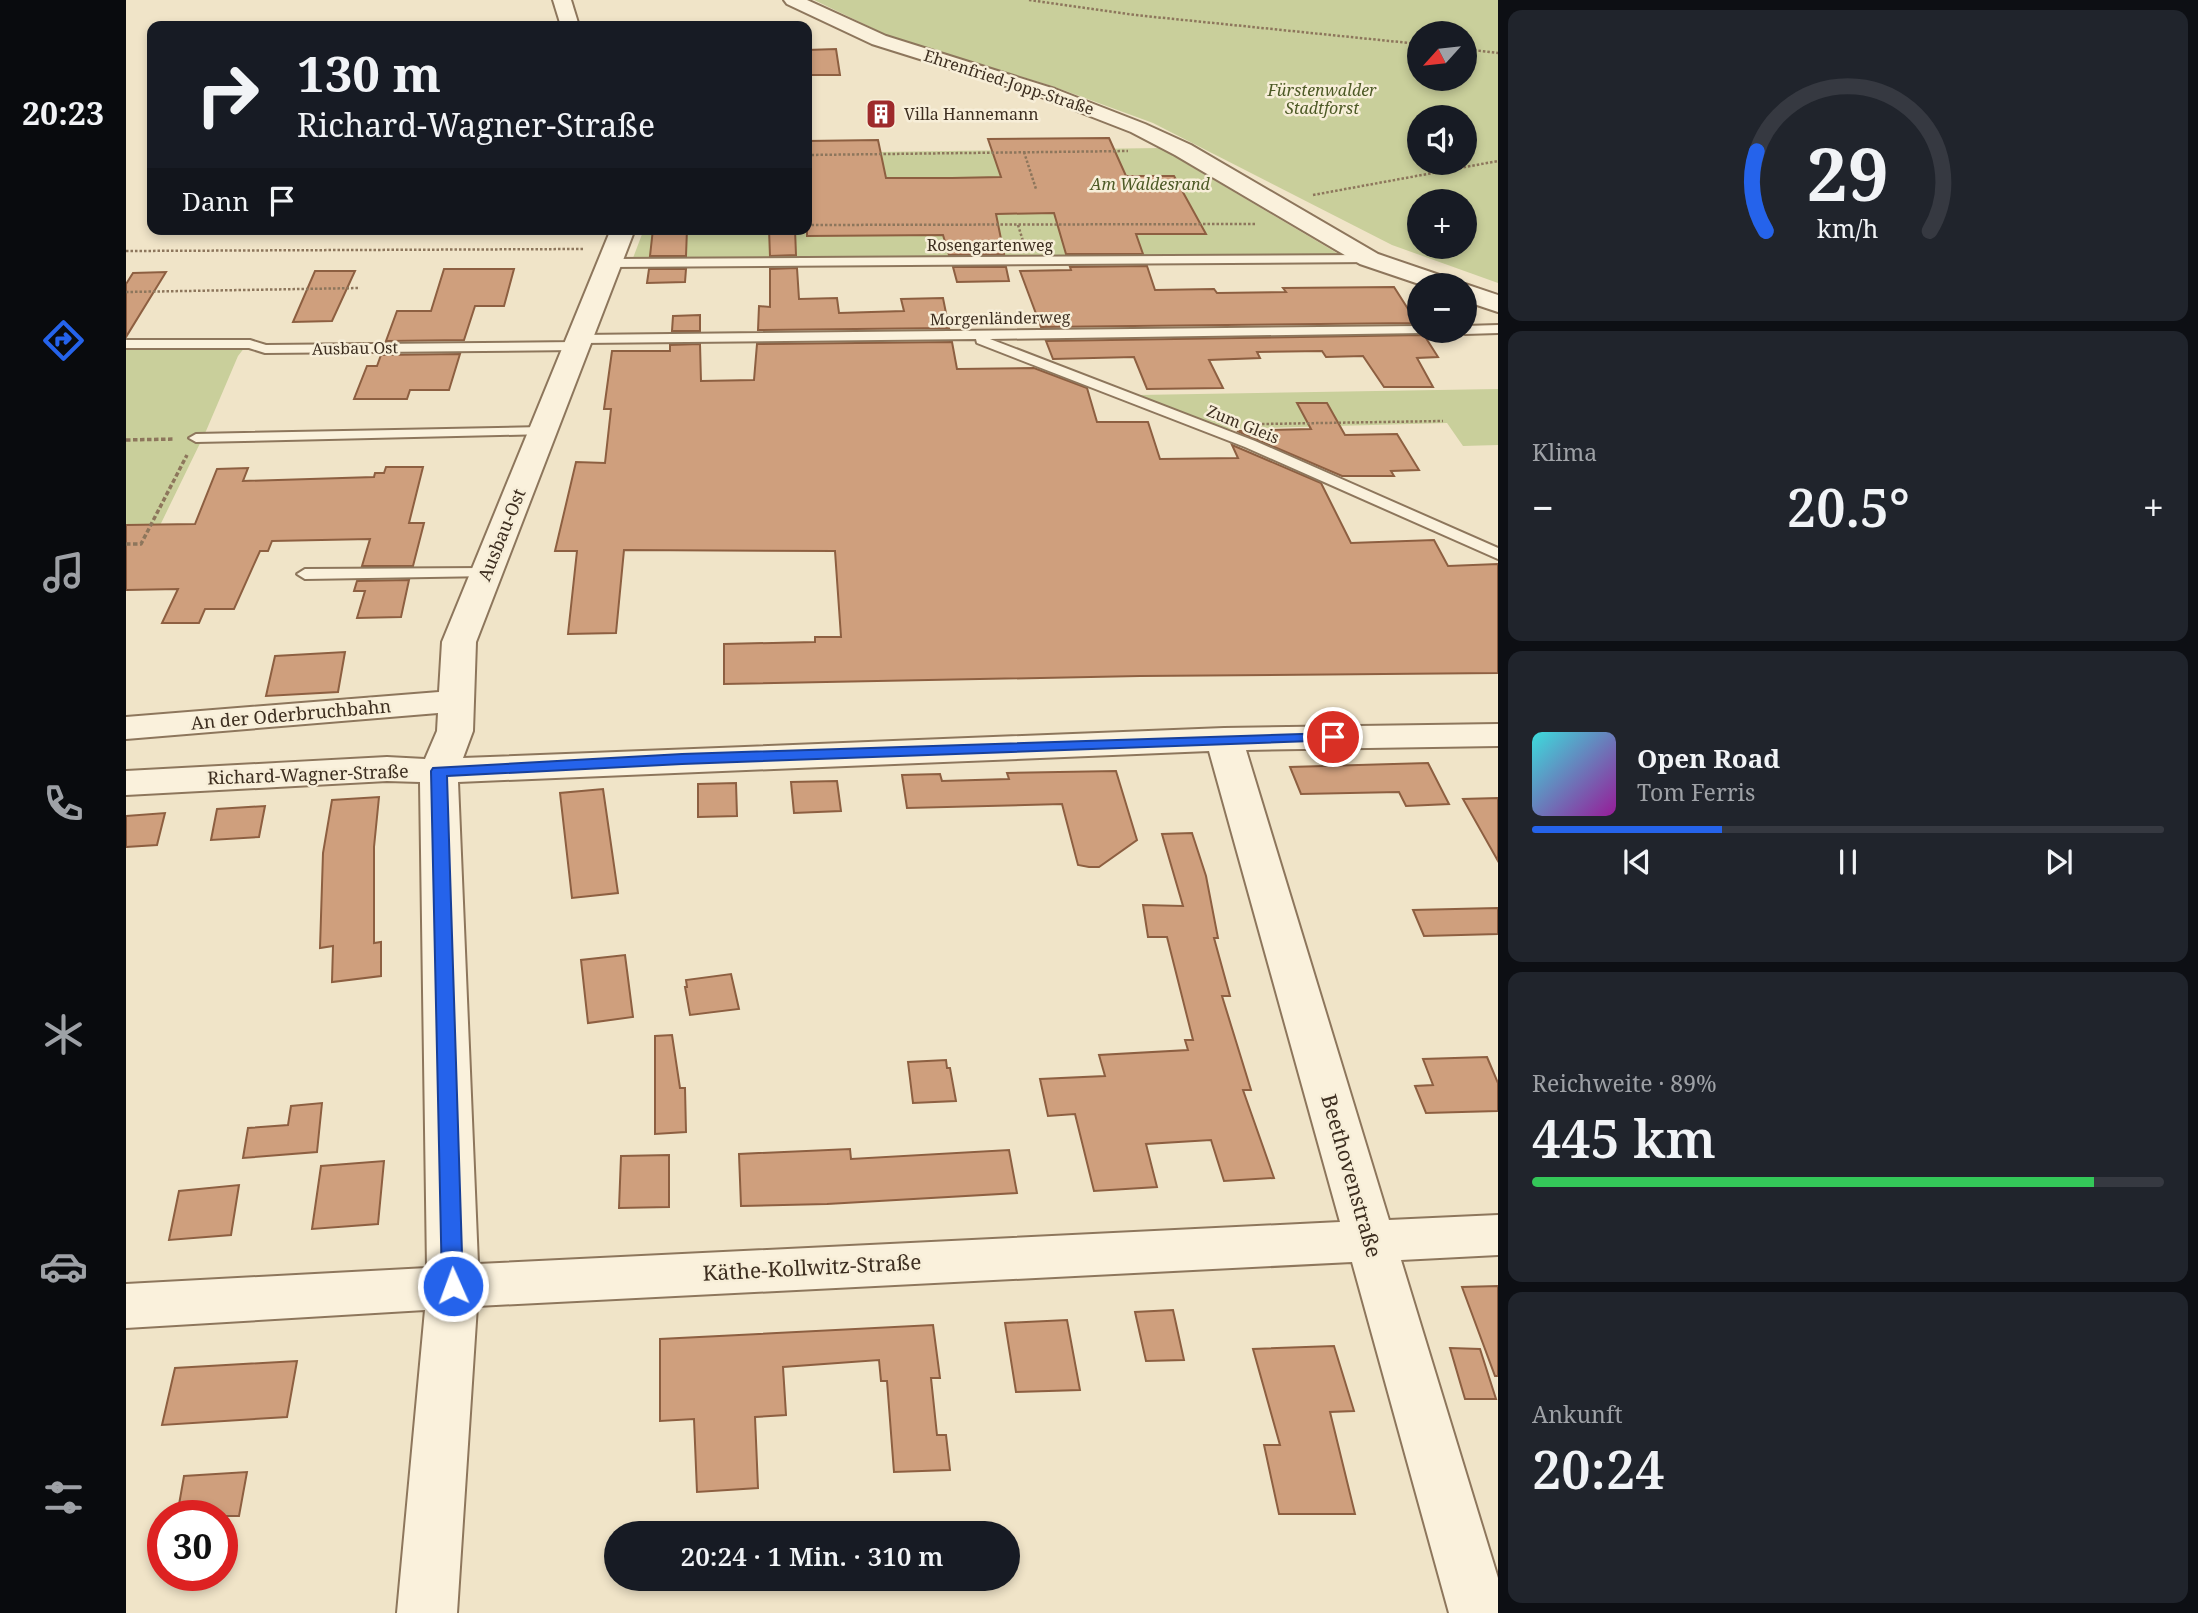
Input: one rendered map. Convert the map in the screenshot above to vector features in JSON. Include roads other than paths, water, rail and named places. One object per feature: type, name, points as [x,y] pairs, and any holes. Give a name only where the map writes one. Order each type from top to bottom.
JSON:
[{"type":"street","points":[[562,0],[568,21]]},
{"type":"street","name":"Ehrenfried-Jopp-Straße","points":[[793,0],[879,40],[1095,110],[1184,150],[1369,259],[1410,273]]},
{"type":"street","name":"Ausbau-Ost","points":[[427,1613],[453,1286],[450,735],[459,642],[617,247]]},
{"type":"street","points":[[1477,296],[1498,304]]},
{"type":"street","name":"An der Oderbruchbahn","points":[[126,728],[450,735]]},
{"type":"street","name":"Richard-Wagner-Straße","points":[[126,783],[387,769],[450,735],[650,760],[1224,739],[1498,735]]},
{"type":"street","name":"Beethovenstraße","points":[[1224,739],[1479,1613]]},
{"type":"street","name":"Käthe-Kollwitz-Straße","points":[[126,1306],[408,1291],[453,1286],[1498,1235]]},
{"type":"lane","name":"Rosengartenweg","points":[[617,247],[1369,259]]},
{"type":"lane","points":[[1477,330],[1498,329]]},
{"type":"lane","name":"Morgenländerweg","points":[[579,342],[1407,330]]},
{"type":"lane","name":"Zum Gleis","points":[[971,335],[1203,426],[1498,554]]},
{"type":"lane","name":"Ausbau Ost","points":[[126,344],[250,344],[265,349],[579,342]]},
{"type":"lane","points":[[196,438],[542,431]]},
{"type":"lane","points":[[304,574],[486,573]]},
{"type":"place","name":"Villa Hannemann","points":[[881,114]]},
{"type":"park label","name":"Fürstenwalder Stadtforst","points":[[1322,99]]},
{"type":"park label","name":"Am Waldesrand","points":[[1150,184]]}]
